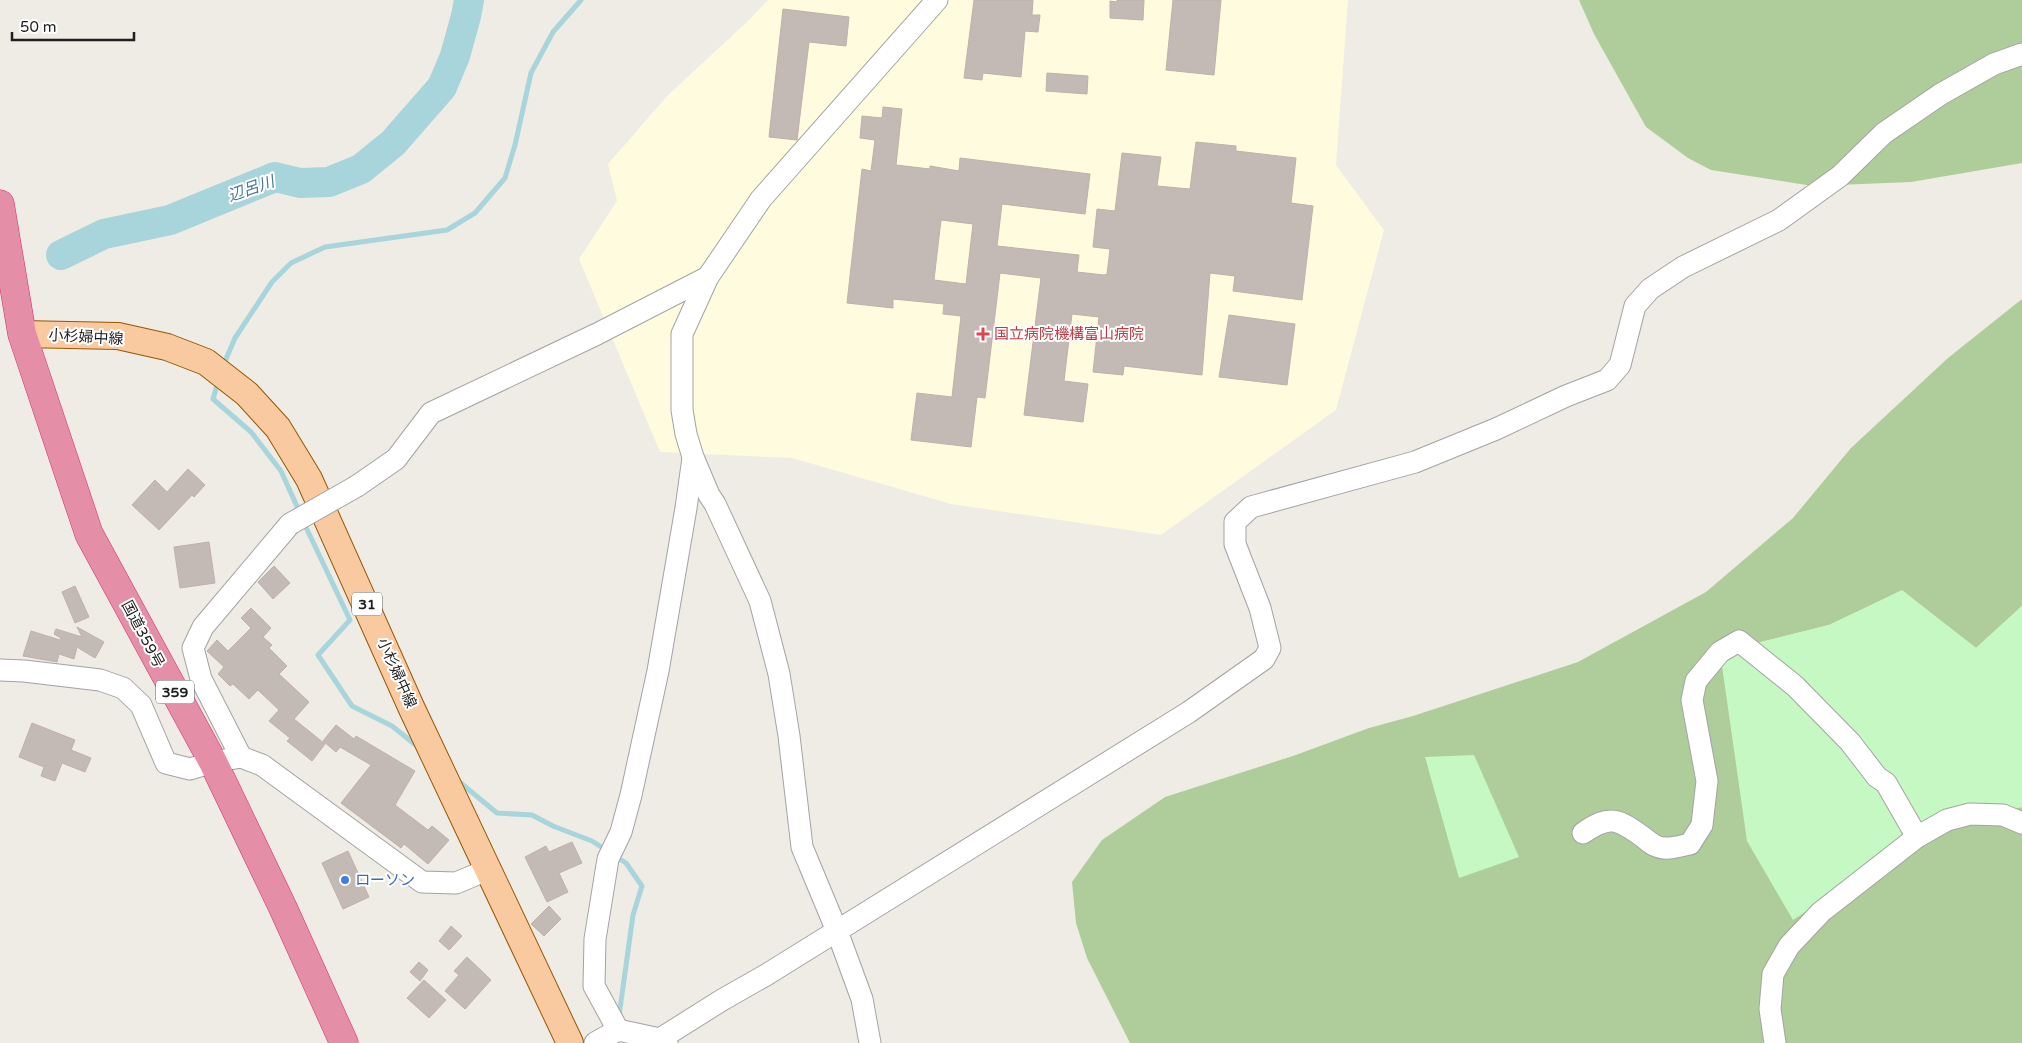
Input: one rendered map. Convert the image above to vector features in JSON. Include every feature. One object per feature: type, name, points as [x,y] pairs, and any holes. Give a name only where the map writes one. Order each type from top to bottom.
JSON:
[{"type":"highway","name":"国道359号","points":[[0,204],[11,334],[89,534],[213,762],[283,908],[344,1043]]},
{"type":"main road","name":"小杉婦中線","points":[[11,334],[118,336],[167,347],[206,362],[247,394],[278,428],[313,488],[487,870],[570,1043]]},
{"type":"street","points":[[870,1043],[862,999],[837,931],[802,847],[789,736],[779,674],[760,601],[715,504],[709,495],[693,457],[686,434],[682,410],[682,334],[708,277],[761,199],[937,0]]},
{"type":"street","points":[[595,1043],[618,1030],[664,1041],[1189,712],[1264,659],[1270,648],[1260,608],[1235,544],[1235,522],[1251,507],[1415,462],[1607,380],[1620,364],[1635,306],[1650,289],[1683,267],[1779,220],[1840,176],[1884,133],[1941,94],[1994,64],[2022,54]]},
{"type":"street","points":[[241,757],[201,679],[193,648],[203,627],[290,524],[357,486],[396,459],[431,413],[596,334],[708,277]]},
{"type":"street","points":[[618,1030],[594,986],[595,940],[608,859],[621,832],[631,795],[658,671],[693,457]]},
{"type":"street","points":[[1583,832],[1597,823],[1606,821],[1622,822],[1655,846],[1666,848],[1690,844],[1702,825],[1707,781],[1692,700],[1696,681],[1720,652],[1739,641],[1795,686],[1850,742],[1877,777],[1886,784],[1917,837]]},
{"type":"street","points":[[0,670],[100,680],[123,688],[141,705],[166,763],[190,770],[213,762],[241,757],[262,765],[422,882],[456,883],[487,870]]},
{"type":"street","points":[[1775,1043],[1770,1009],[1773,974],[1789,946],[1821,912],[1917,837],[1947,820],[1970,814],[2003,815],[2022,823]]},
{"type":"shaded area","name":"国立病院機構富山病院","points":[[768,0],[1348,0],[1336,165],[1384,230],[1336,410],[1161,535],[951,504],[792,458],[660,452],[579,259],[617,201],[608,164],[667,96]]},
{"type":"green space","points":[[1579,0],[2022,0],[2022,163],[1911,182],[1813,186],[1711,170],[1688,158],[1646,127],[1594,34]]},
{"type":"green space","points":[[2022,299],[2022,606],[1976,648],[1902,591],[1829,625],[1721,652],[1947,820],[2022,807],[2022,1043],[1130,1043],[1087,958],[1076,923],[1072,882],[1102,840],[1165,797],[1293,756],[1369,728],[1413,716],[1578,662],[1706,592],[1793,518],[1851,448],[1948,358]]},
{"type":"green space","points":[[1902,590],[1976,648],[2022,606],[2022,807],[1947,820],[1793,920],[1747,841],[1720,652],[1829,625]]},
{"type":"green space","points":[[1474,755],[1519,857],[1459,878],[1425,757]]},
{"type":"building","points":[[974,0],[1033,0],[1032,15],[1040,15],[1038,32],[1025,31],[1021,77],[983,73],[982,80],[964,78]]},
{"type":"building","points":[[1117,0],[1144,0],[1143,20],[1110,18],[1110,1],[1117,2]]},
{"type":"building","points":[[1173,0],[1221,0],[1214,75],[1166,70]]},
{"type":"building","points":[[783,9],[849,17],[846,46],[809,42],[797,140],[769,137]]},
{"type":"building","points":[[1047,73],[1088,76],[1087,94],[1046,91]]},
{"type":"building","points":[[883,107],[902,109],[896,165],[930,169],[930,166],[959,171],[960,158],[1090,174],[1085,214],[1002,204],[997,246],[1079,255],[1077,272],[1104,275],[1107,274],[1110,249],[1093,247],[1097,209],[1115,211],[1122,153],[1161,157],[1157,186],[1190,189],[1196,142],[1236,146],[1236,151],[1296,158],[1291,203],[1313,206],[1302,300],[1233,291],[1235,276],[1210,273],[1202,375],[1124,366],[1123,375],[1093,372],[1099,317],[1072,314],[1064,381],[1088,384],[1083,422],[1024,415],[1041,278],[1000,273],[985,398],[977,397],[971,447],[911,440],[917,393],[952,397],[961,316],[943,314],[944,304],[893,299],[893,308],[847,303],[862,169],[871,171],[875,140],[860,138],[862,116],[882,118]],"holes":[[[941,220],[973,224],[966,284],[934,280]]]},
{"type":"building","points":[[1229,315],[1295,324],[1287,385],[1219,377]]},
{"type":"building","points":[[188,469],[205,485],[194,497],[192,495],[159,530],[132,505],[155,480],[167,492]]},
{"type":"building","points":[[209,542],[215,583],[180,588],[174,547]]},
{"type":"building","points":[[274,566],[290,583],[273,599],[258,582]]},
{"type":"building","points":[[75,586],[89,617],[75,623],[62,592]]},
{"type":"building","points":[[251,608],[271,628],[263,637],[272,645],[269,648],[287,666],[279,674],[309,702],[294,719],[325,744],[312,761],[287,741],[290,738],[269,721],[279,710],[258,690],[249,699],[233,684],[230,686],[218,674],[224,667],[207,651],[217,640],[228,651],[251,628],[241,618]]},
{"type":"building","points":[[77,627],[104,642],[95,658],[77,647],[74,659],[59,654],[57,662],[23,656],[31,631],[60,640],[61,638],[54,634],[56,629],[82,637]]},
{"type":"building","points":[[32,723],[75,740],[71,750],[91,758],[85,772],[62,763],[55,781],[41,776],[44,767],[19,757]]},
{"type":"building","points":[[336,725],[354,739],[356,736],[415,771],[395,805],[428,830],[432,826],[449,840],[428,864],[404,844],[401,848],[341,803],[371,765],[340,747],[336,752],[323,741]]},
{"type":"building","points":[[572,842],[582,863],[559,873],[568,892],[547,902],[525,857],[546,846],[549,852]]},
{"type":"building","name":"ローソン","points":[[348,851],[369,897],[343,909],[322,863]]},
{"type":"building","points":[[549,906],[561,919],[544,936],[531,924]]},
{"type":"building","points":[[451,926],[462,936],[449,950],[439,941]]},
{"type":"building","points":[[467,957],[491,980],[465,1009],[445,991],[459,975],[454,971]]},
{"type":"building","points":[[419,962],[428,970],[420,981],[410,972]]},
{"type":"building","points":[[424,980],[446,1000],[429,1018],[407,998]]},
{"type":"waterway","name":"辺呂川","points":[[61,255],[104,234],[170,220],[275,177],[300,183],[329,182],[361,169],[393,143],[442,87],[455,56],[469,0]]},
{"type":"waterway","points":[[223,366],[235,338],[272,282],[291,263],[325,247],[447,230],[475,213],[505,178],[515,145],[531,73],[553,32],[581,0]]},
{"type":"waterway","points":[[218,382],[213,399],[251,432],[281,471],[300,513]]},
{"type":"waterway","points":[[303,521],[350,620],[318,655],[352,706],[392,726],[418,747]]},
{"type":"waterway","points":[[457,780],[497,813],[532,815],[553,826],[592,841],[606,850]]},
{"type":"waterway","points":[[615,856],[626,863],[642,886],[633,915],[619,1016]]},
{"type":"place","name":"国立病院機構富山病院","points":[[983,334]]},
{"type":"place","name":"ローソン","points":[[345,880]]}]
